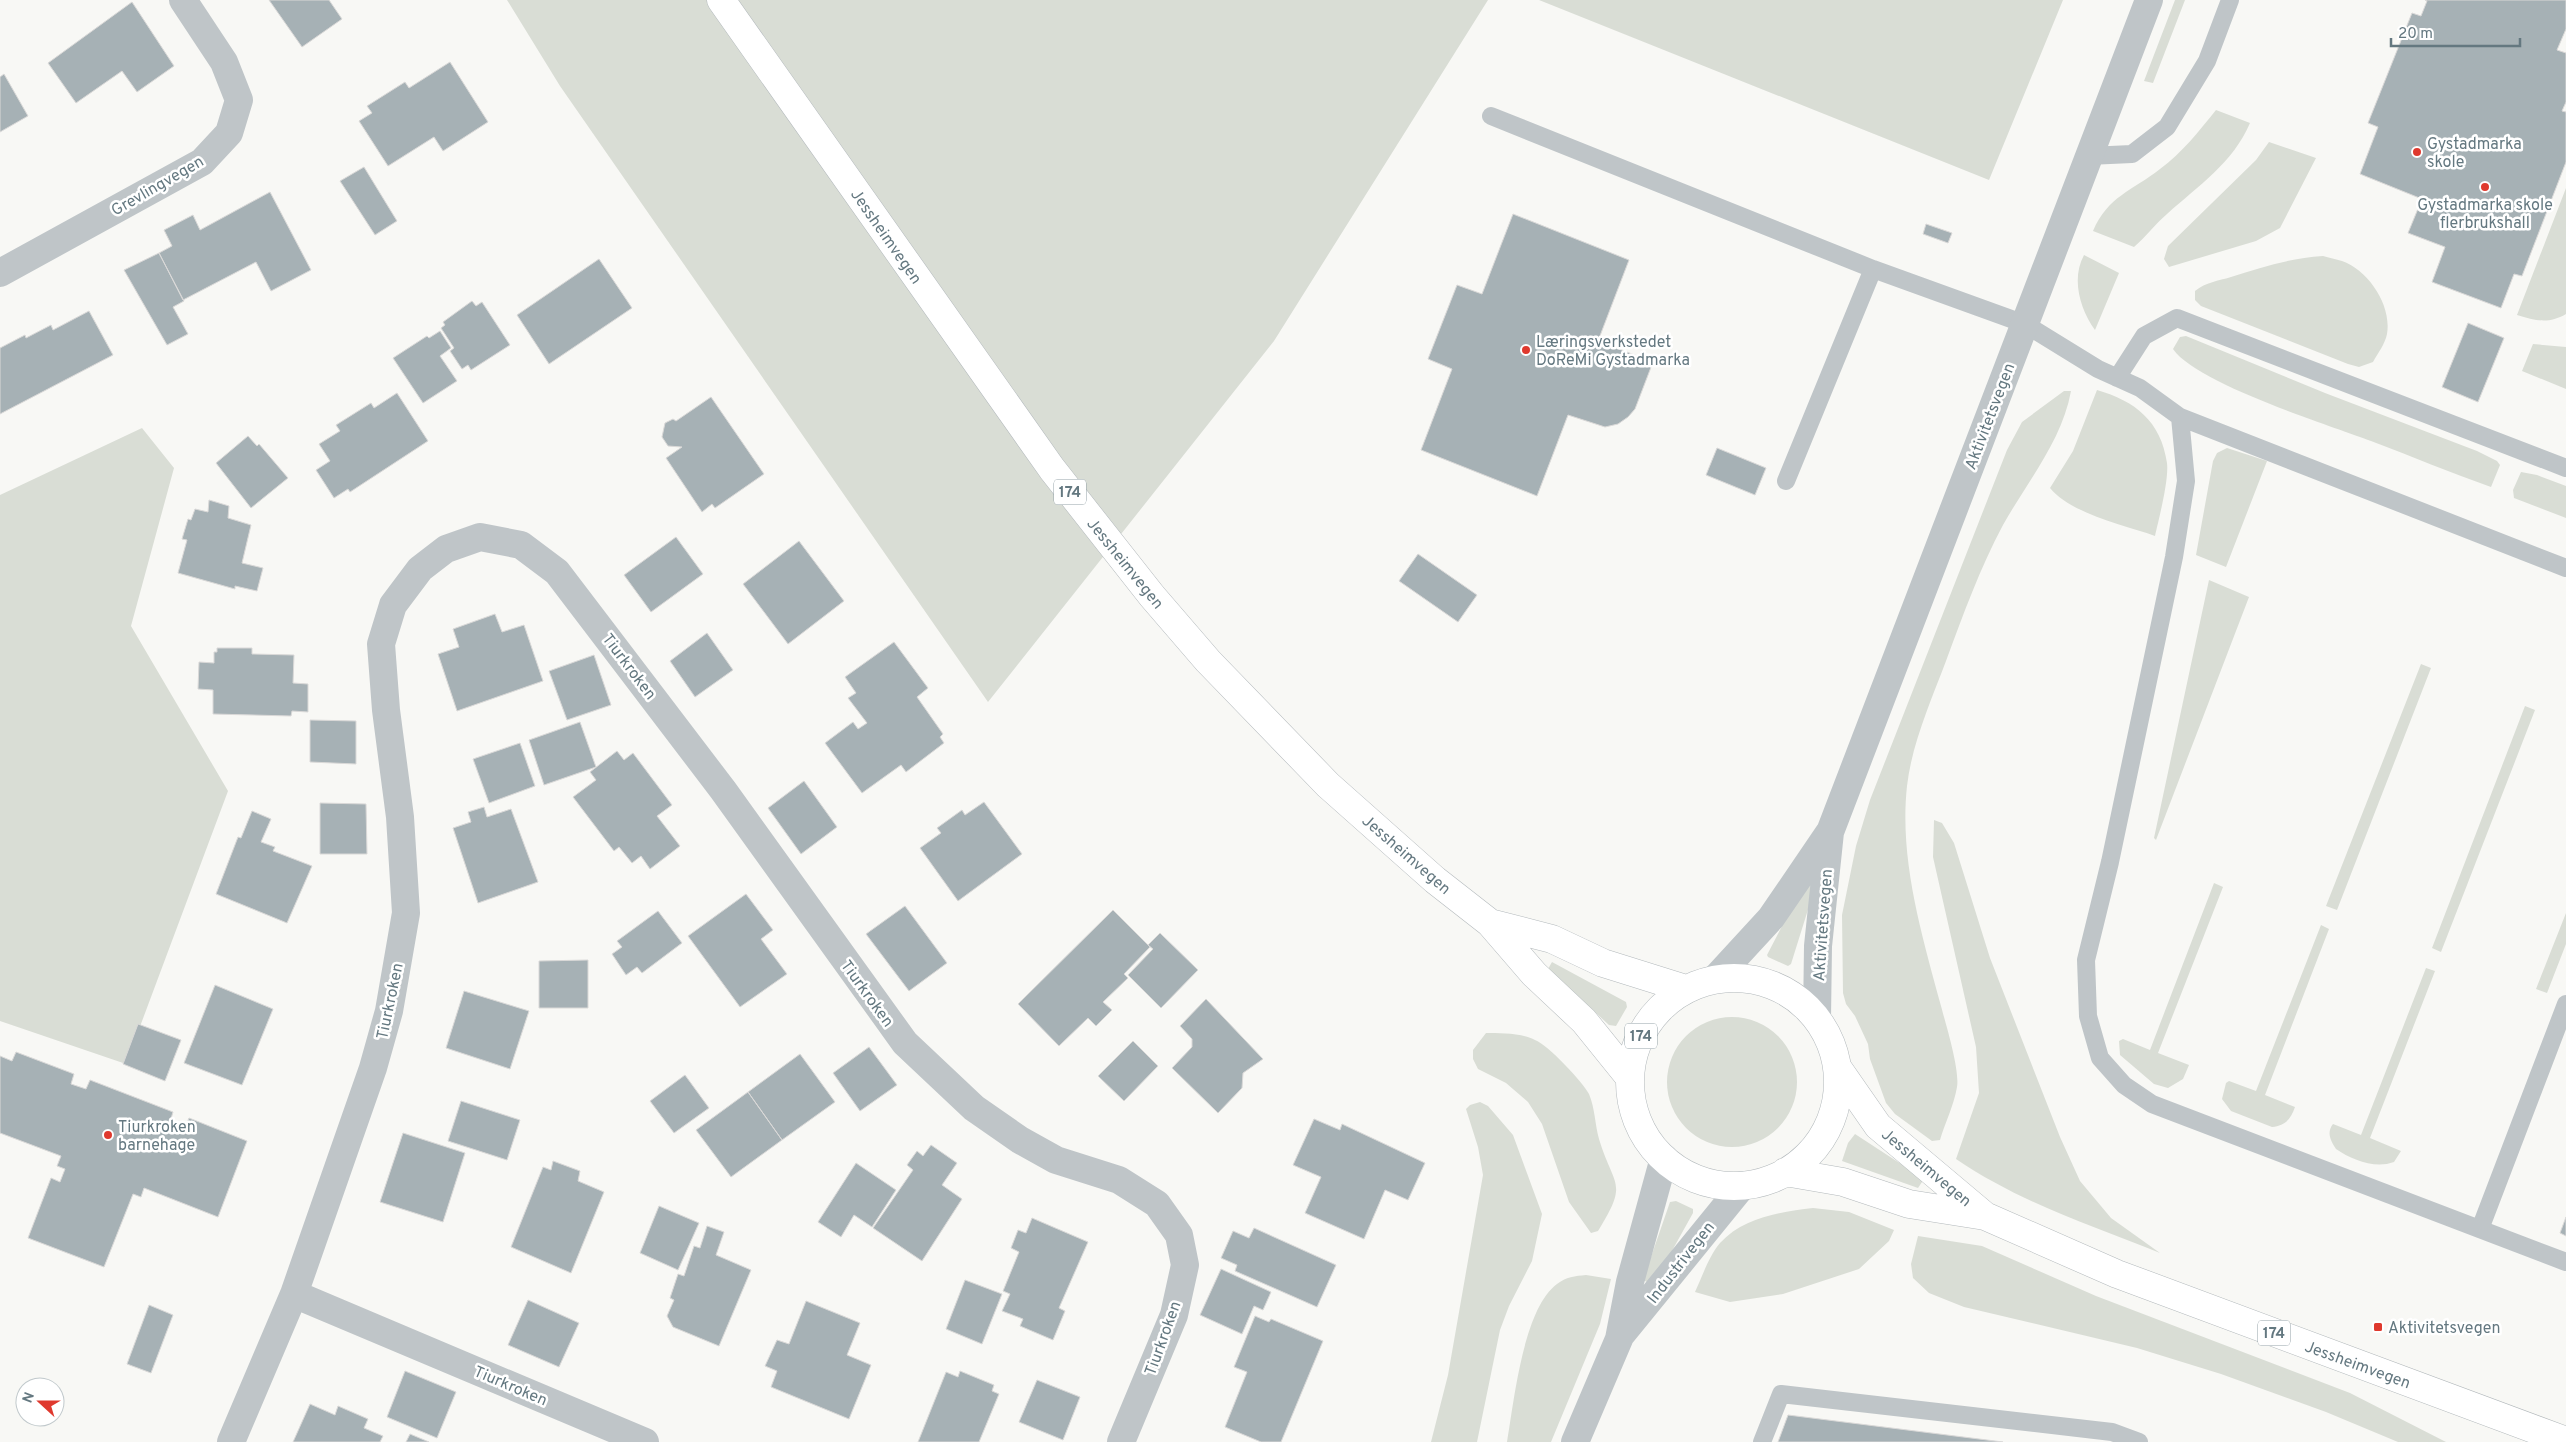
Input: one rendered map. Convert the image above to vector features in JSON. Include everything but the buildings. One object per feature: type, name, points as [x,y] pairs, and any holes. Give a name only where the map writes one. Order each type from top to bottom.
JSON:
[{"type":"main road","name":"Jessheimvegen","points":[[721,0],[1046,461],[1152,596],[1208,661],[1328,785],[1435,880],[1490,923],[1534,974],[1584,1020],[1630,1078]]},
{"type":"main road","name":"Jessheimvegen","points":[[1490,923],[1552,939],[1604,962],[1686,989]]},
{"type":"main road","name":"174","points":[[1743,978],[1771,984],[1797,998],[1817,1018],[1830,1041],[1838,1067],[1835,1108],[1817,1145],[1802,1160],[1785,1172],[1765,1181],[1743,1186],[1726,1185],[1692,1177],[1664,1158],[1645,1135],[1634,1108],[1630,1078],[1634,1056],[1641,1036],[1652,1018],[1668,1002],[1686,989],[1714,980],[1743,978]]},
{"type":"main road","name":"Jessheimvegen","points":[[1838,1067],[1878,1126],[1985,1216]]},
{"type":"main road","name":"Jessheimvegen","points":[[1785,1172],[1844,1182],[1909,1204],[1985,1216],[2117,1274],[2566,1441]]},
{"type":"street","name":"Grevlingvegen","points":[[0,273],[202,162],[230,133],[239,100],[224,62],[183,0]]},
{"type":"street","name":"Aktivitetsvegen","points":[[1714,980],[1771,918],[1830,832],[2149,0]]},
{"type":"street","name":"Tiurkroken","points":[[231,1442],[294,1294],[373,1068],[389,1011],[406,913],[400,817],[386,710],[381,644],[393,605],[420,569],[446,550],[480,538],[521,546],[557,572],[723,790],[905,1043],[974,1108],[1020,1140],[1056,1160],[1119,1180],[1157,1204],[1179,1235],[1185,1265],[1174,1315],[1121,1442]]},
{"type":"street","name":"Aktivitetsvegen","points":[[1817,1018],[1818,946],[1830,832]]},
{"type":"street","name":"Industrivegen","points":[[1575,1442],[1619,1338],[1630,1282],[1664,1158]]},
{"type":"street","name":"Industrivegen","points":[[1619,1338],[1743,1186]]},
{"type":"street","name":"Tiurkroken","points":[[294,1294],[645,1442]]},
{"type":"lane","points":[[2088,156],[2132,154],[2167,127],[2207,61],[2230,0]]},
{"type":"lane","points":[[1491,116],[1873,269],[2025,324],[2098,369],[2140,388],[2180,417],[2566,568]]},
{"type":"lane","points":[[1786,481],[1873,269]]},
{"type":"lane","points":[[2117,378],[2144,336],[2177,318],[2566,468]]},
{"type":"lane","points":[[2180,417],[2186,481],[2174,557],[2110,862],[2086,960],[2088,1016],[2100,1058],[2124,1085],[2152,1104],[2566,1262]]},
{"type":"lane","points":[[2480,1229],[2566,1004]]},
{"type":"lane","points":[[1762,1442],[1781,1394],[2112,1432],[2139,1442]]},
{"type":"shaded area","points":[[507,0],[1488,0],[1274,341],[988,702],[560,86]]},
{"type":"shaded area","points":[[1539,0],[2063,0],[1989,180]]},
{"type":"shaded area","points":[[2175,0],[2185,0],[2153,83],[2144,81]]},
{"type":"shaded area","points":[[2216,110],[2250,123],[2234,150],[2214,173],[2163,218],[2134,247],[2093,231],[2099,219],[2113,202],[2150,177],[2176,156]]},
{"type":"shaded area","points":[[2269,142],[2316,158],[2280,228],[2256,241],[2169,267],[2164,259],[2168,246],[2256,160]]},
{"type":"shaded area","points":[[2566,188],[2566,314],[2548,320],[2530,319],[2517,315]]},
{"type":"shaded area","points":[[2084,255],[2119,273],[2095,330],[2085,313],[2079,294],[2078,274]]},
{"type":"shaded area","points":[[2323,256],[2342,261],[2361,272],[2369,280],[2382,301],[2388,323],[2387,334],[2373,362],[2359,367],[2348,364],[2201,306],[2195,300],[2195,291],[2212,282],[2277,264]]},
{"type":"shaded area","points":[[2186,336],[2325,393],[2477,451],[2497,461],[2500,465],[2491,487],[2264,402],[2208,376],[2187,362],[2173,349],[2180,337]]},
{"type":"shaded area","points":[[2533,344],[2566,347],[2566,389],[2522,371]]},
{"type":"shaded area","points":[[2097,390],[2123,400],[2134,407],[2144,415],[2159,435],[2167,463],[2167,479],[2155,536],[2085,512],[2059,497],[2050,488],[2073,451]]},
{"type":"shaded area","points":[[2064,391],[2071,391],[2060,427],[2043,461],[2003,525],[1979,575],[1923,722],[1909,770],[1905,814],[1909,869],[1920,925],[1952,1047],[1957,1079],[1954,1100],[1940,1140],[1932,1141],[1895,1114],[1886,1103],[1870,1059],[1868,1044],[1855,1016],[1846,1004],[1843,993],[1842,915],[1856,846],[1870,800],[2007,450],[2022,422]]},
{"type":"shaded area","points":[[142,428],[174,468],[131,626],[228,791],[126,1064],[0,1021],[0,495]]},
{"type":"shaded area","points":[[2227,448],[2267,461],[2226,567],[2196,555],[2213,461],[2217,453]]},
{"type":"shaded area","points":[[2521,472],[2537,475],[2566,486],[2566,518],[2514,498],[2513,490]]},
{"type":"shaded area","points":[[2209,580],[2249,597],[2156,840],[2154,838]]},
{"type":"shaded area","points":[[2421,664],[2431,668],[2337,910],[2326,906]]},
{"type":"shaded area","points":[[2525,706],[2535,710],[2441,952],[2432,948]]},
{"type":"shaded area","points":[[1934,820],[1942,823],[1954,843],[1990,958],[2060,1137],[2080,1181],[2111,1218],[2160,1253],[2055,1212],[2005,1188],[1956,1159],[1979,1093],[1976,1047],[1933,857]]},
{"type":"shaded area","points":[[1806,880],[1816,884],[1791,964],[1788,966],[1767,955]]},
{"type":"shaded area","points":[[2214,883],[2223,887],[2158,1053],[2189,1065],[2183,1079],[2168,1088],[2154,1084],[2120,1055],[2119,1041],[2123,1039],[2150,1050]]},
{"type":"shaded area","points":[[2566,913],[2566,944],[2547,993],[2536,989]]},
{"type":"shaded area","points":[[2321,925],[2329,929],[2265,1095],[2295,1107],[2287,1121],[2272,1127],[2231,1111],[2222,1099],[2226,1083],[2229,1081],[2256,1091]]},
{"type":"shaded area","points":[[1552,962],[1626,1002],[1627,1007],[1616,1026],[1609,1025],[1548,969]]},
{"type":"shaded area","points":[[2426,968],[2435,971],[2370,1138],[2401,1151],[2394,1162],[2387,1164],[2372,1164],[2356,1160],[2336,1149],[2330,1137],[2331,1127],[2333,1124],[2361,1135]]},
{"type":"shaded area","points":[[1732,1017],[1745,1018],[1757,1022],[1778,1036],[1792,1057],[1796,1069],[1796,1095],[1792,1107],[1778,1128],[1757,1142],[1745,1146],[1732,1147],[1719,1146],[1707,1142],[1686,1128],[1672,1107],[1668,1095],[1667,1082],[1668,1069],[1672,1057],[1686,1036],[1707,1022],[1719,1018]]},
{"type":"shaded area","points":[[1486,1033],[1517,1035],[1541,1043],[1565,1064],[1589,1094],[1593,1105],[1599,1139],[1616,1185],[1616,1193],[1608,1215],[1598,1231],[1591,1233],[1569,1202],[1542,1124],[1528,1102],[1506,1083],[1478,1069],[1473,1059],[1473,1050]]},
{"type":"shaded area","points":[[1480,1102],[1488,1106],[1513,1135],[1542,1214],[1532,1261],[1509,1306],[1500,1330],[1477,1442],[1431,1442],[1448,1375],[1483,1175],[1478,1147],[1466,1109],[1470,1105]]},
{"type":"shaded area","points":[[1855,1134],[1924,1179],[1918,1188],[1842,1161],[1848,1143]]},
{"type":"shaded area","points":[[1676,1201],[1693,1209],[1693,1213],[1653,1285],[1643,1280],[1670,1202]]},
{"type":"shaded area","points":[[1813,1208],[1849,1212],[1894,1230],[1889,1241],[1859,1269],[1783,1294],[1730,1302],[1695,1292],[1712,1254],[1730,1234],[1740,1227],[1763,1217]]},
{"type":"shaded area","points":[[1918,1236],[1982,1246],[2096,1296],[2350,1393],[2446,1442],[2398,1442],[2326,1412],[2221,1374],[2137,1348],[1964,1307],[1929,1293],[1913,1278],[1911,1264]]},
{"type":"shaded area","points":[[1586,1275],[1611,1279],[1600,1324],[1551,1442],[1507,1442],[1522,1357],[1536,1314],[1545,1296],[1557,1284],[1567,1278]]},
{"type":"place","name":"Gystadmarka skole","points":[[2417,152]]},
{"type":"place","name":"Gystadmarka skole flerbrukshall","points":[[2485,187]]},
{"type":"place","name":"Læringsverkstedet DoReMi Gystadmarka","points":[[1526,350]]},
{"type":"place","name":"Tiurkroken barnehage","points":[[108,1135]]},
{"type":"place","name":"Aktivitetsvegen","points":[[2378,1327]]}]
